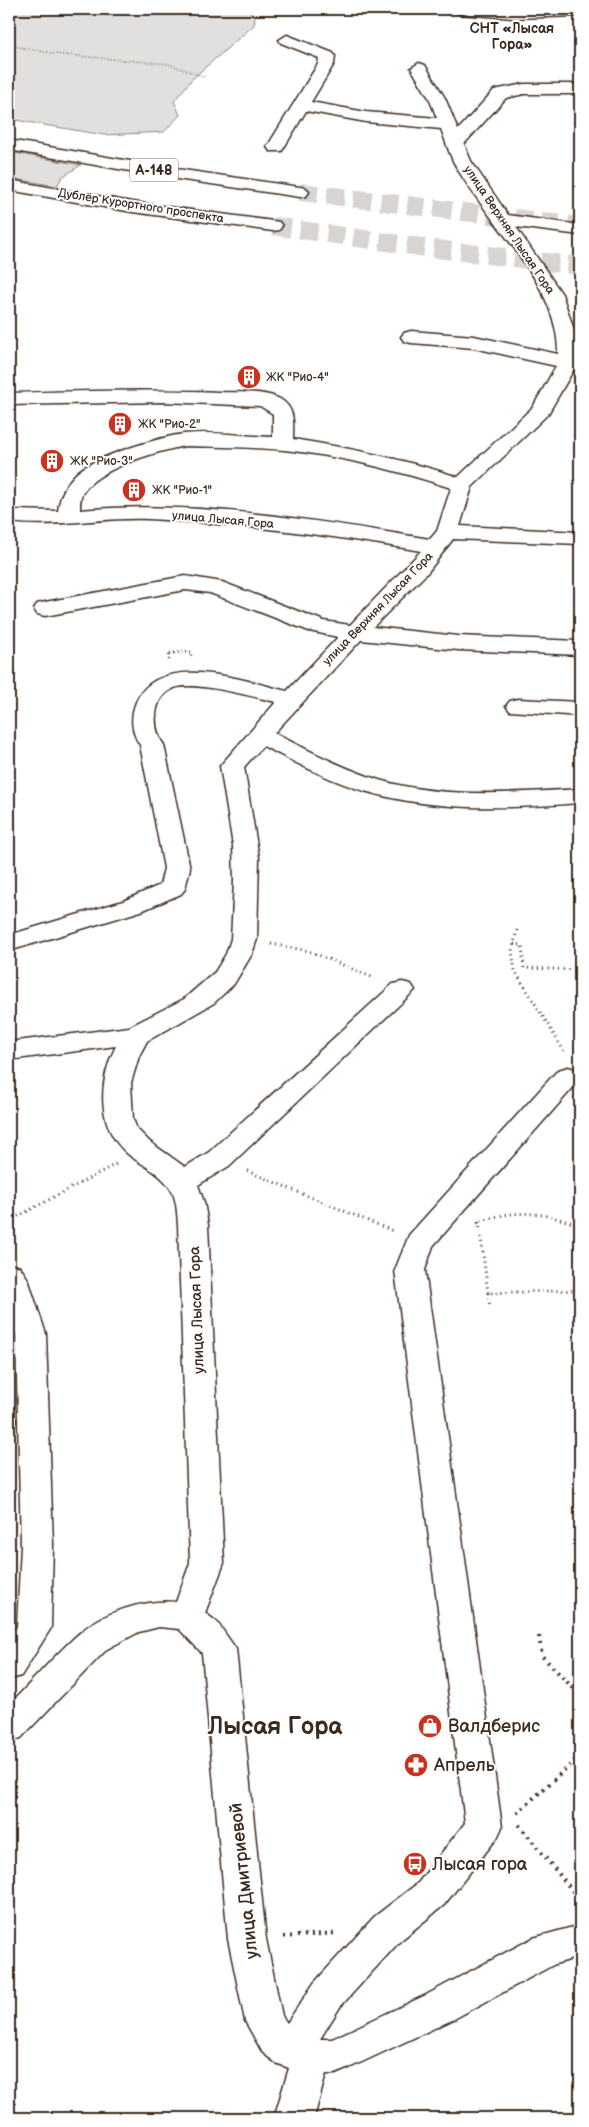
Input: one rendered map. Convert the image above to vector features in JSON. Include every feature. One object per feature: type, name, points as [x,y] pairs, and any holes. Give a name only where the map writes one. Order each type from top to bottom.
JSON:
[{"type":"street","points":[[459,9],[514,14],[580,10]]},
{"type":"street","points":[[276,147],[326,64],[327,56],[287,40]]},
{"type":"street","name":"улица Верхняя Лысая Гора","points":[[260,734],[420,567],[442,540],[462,485],[541,410],[574,363],[554,294],[462,161],[436,98],[418,68]]},
{"type":"street","points":[[455,144],[500,94],[524,89],[580,89]]},
{"type":"street","points":[[301,104],[366,117],[447,124]]},
{"type":"street","name":"А-148","points":[[9,145],[170,173],[300,192]]},
{"type":"street","name":"Дублёр Курортного проспекта","points":[[9,185],[132,207],[273,226]]},
{"type":"street","points":[[504,220],[580,230]]},
{"type":"street","points":[[410,337],[474,342],[574,363]]},
{"type":"street","points":[[9,399],[163,396],[260,400],[272,404],[283,412],[283,444]]},
{"type":"street","points":[[68,518],[71,494],[86,476],[106,465],[163,444],[185,440],[283,444],[378,460],[462,485]]},
{"type":"street","name":"улица Лысая Гора","points":[[9,516],[68,518],[148,512],[442,540],[580,538]]},
{"type":"street","points":[[45,609],[186,584],[214,586],[317,626],[355,633],[458,643],[558,649],[580,648]]},
{"type":"street","points":[[9,943],[132,906],[172,889],[177,868],[152,745],[145,737],[144,712],[148,699],[156,689],[170,681],[191,680],[227,684],[293,699]]},
{"type":"street","points":[[518,706],[580,709]]},
{"type":"street","points":[[9,1050],[138,1034],[192,1007],[218,986],[233,970],[244,940],[246,845],[232,766],[260,734],[340,774],[371,785],[417,796],[462,800],[580,796]]},
{"type":"street","points":[[182,1182],[219,1159],[402,990]]},
{"type":"street","name":"улица Лысая Гора","points":[[138,1034],[131,1046],[118,1081],[117,1121],[129,1140],[141,1151],[168,1168],[182,1182],[188,1193],[193,1225],[207,1563],[187,1617]]},
{"type":"street","points":[[294,2118],[300,2054],[327,1995],[387,1929],[431,1894],[484,1827],[410,1270],[419,1242],[565,1062]]},
{"type":"street","points":[[9,1274],[13,1279],[31,1334],[37,1545],[34,1628],[9,1666]]},
{"type":"street","points":[[9,1728],[96,1639],[131,1620],[159,1614],[187,1617]]},
{"type":"street","name":"улица Дмитриевой","points":[[187,1617],[205,1632],[219,1649],[247,1939],[264,2021],[277,2041],[300,2054]]},
{"type":"street","points":[[300,2054],[335,2056],[440,2007],[546,1950],[580,1941]]},
{"type":"path","points":[[9,45],[55,54],[168,64],[205,77]]},
{"type":"path","points":[[517,930],[512,951],[515,971],[565,1062]]},
{"type":"path","points":[[244,940],[309,951],[402,990]]},
{"type":"path","points":[[514,944],[522,945],[524,968],[580,970]]},
{"type":"path","points":[[9,1221],[141,1151]]},
{"type":"path","points":[[219,1159],[419,1242]]},
{"type":"path","points":[[472,1227],[479,1222],[514,1211],[560,1218],[580,1226]]},
{"type":"path","points":[[479,1222],[490,1307]]},
{"type":"path","points":[[488,1293],[580,1290]]},
{"type":"path","points":[[539,1636],[542,1656],[580,1694]]},
{"type":"path","points":[[580,1756],[513,1817],[580,1900]]},
{"type":"path","points":[[247,1939],[387,1929]]},
{"type":"shaded area","points":[[9,9],[26,11],[30,9],[247,9],[255,17],[254,25],[192,79],[174,101],[180,115],[164,132],[104,135],[9,119]]},
{"type":"shaded area","points":[[9,152],[81,165],[62,177],[57,186],[9,178]]},
{"type":"tunnel","points":[[300,192],[580,226]]},
{"type":"tunnel","points":[[273,226],[428,248],[580,266]]},
{"type":"place","name":"ЖК \"Рио-4\"","points":[[249,377]]},
{"type":"place","name":"ЖК \"Рио-2\"","points":[[120,424]]},
{"type":"place","name":"ЖК \"Рио-3\"","points":[[52,461]]},
{"type":"place","name":"ЖК \"Рио-1\"","points":[[134,490]]},
{"type":"place","name":"Валдберис","points":[[430,1726]]},
{"type":"place","name":"Апрель","points":[[416,1765]]},
{"type":"place","name":"Лысая гора","points":[[415,1864]]},
{"type":"district","name":"СНТ «Лысая Гора»","points":[[512,36]]},
{"type":"district","name":"Лысая Гора","points":[[275,1726]]}]
